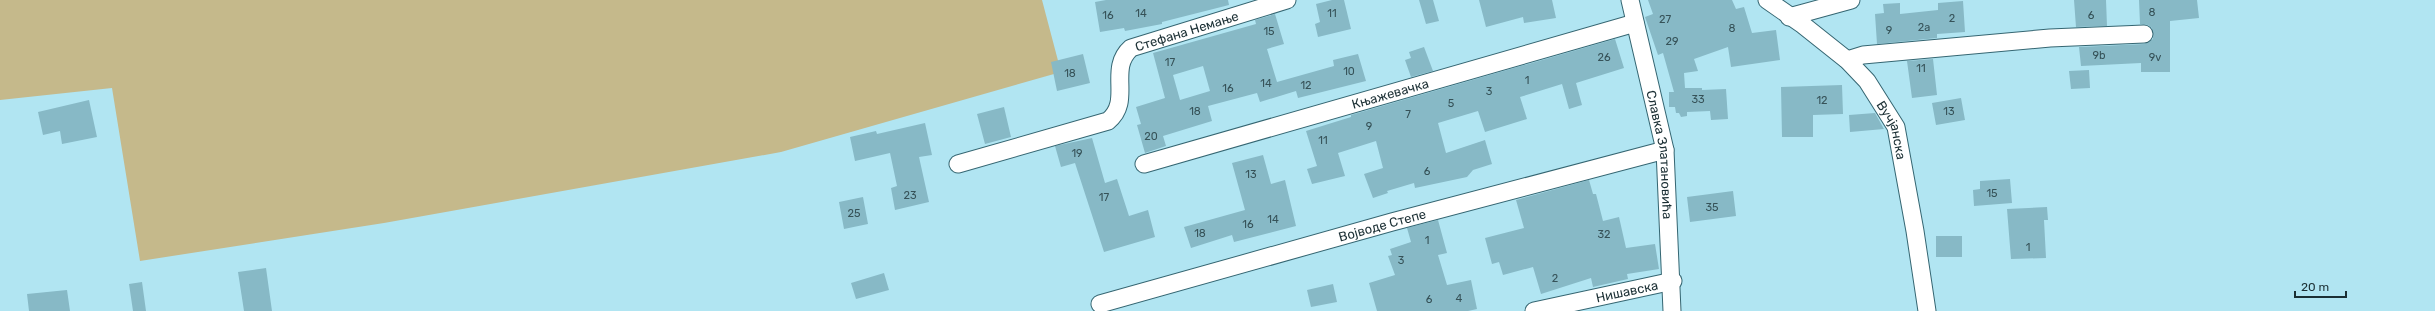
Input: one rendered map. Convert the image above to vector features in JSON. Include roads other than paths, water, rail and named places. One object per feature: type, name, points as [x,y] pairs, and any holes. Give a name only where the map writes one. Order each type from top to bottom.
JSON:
[{"type":"street","name":"Стефана Немање","points":[[958,164],[1108,121],[1115,115],[1119,107],[1120,61],[1131,48],[1287,0]]},
{"type":"street","name":"Славка Златановића","points":[[1630,0],[1665,150],[1673,281],[1672,311]]},
{"type":"street","name":"Вучјанска","points":[[1767,0],[1789,17],[1803,25],[1847,60],[1867,81],[1896,127],[1915,231],[1927,311]]},
{"type":"street","points":[[1789,17],[1851,0]]},
{"type":"street","name":"Књажевачка","points":[[1144,164],[1635,23]]},
{"type":"street","points":[[1847,60],[1863,56],[2050,38],[2144,34]]},
{"type":"street","name":"Војводе Степе","points":[[1100,304],[1392,222],[1665,150]]},
{"type":"street","name":"Нишавска","points":[[1534,311],[1673,281]]}]
